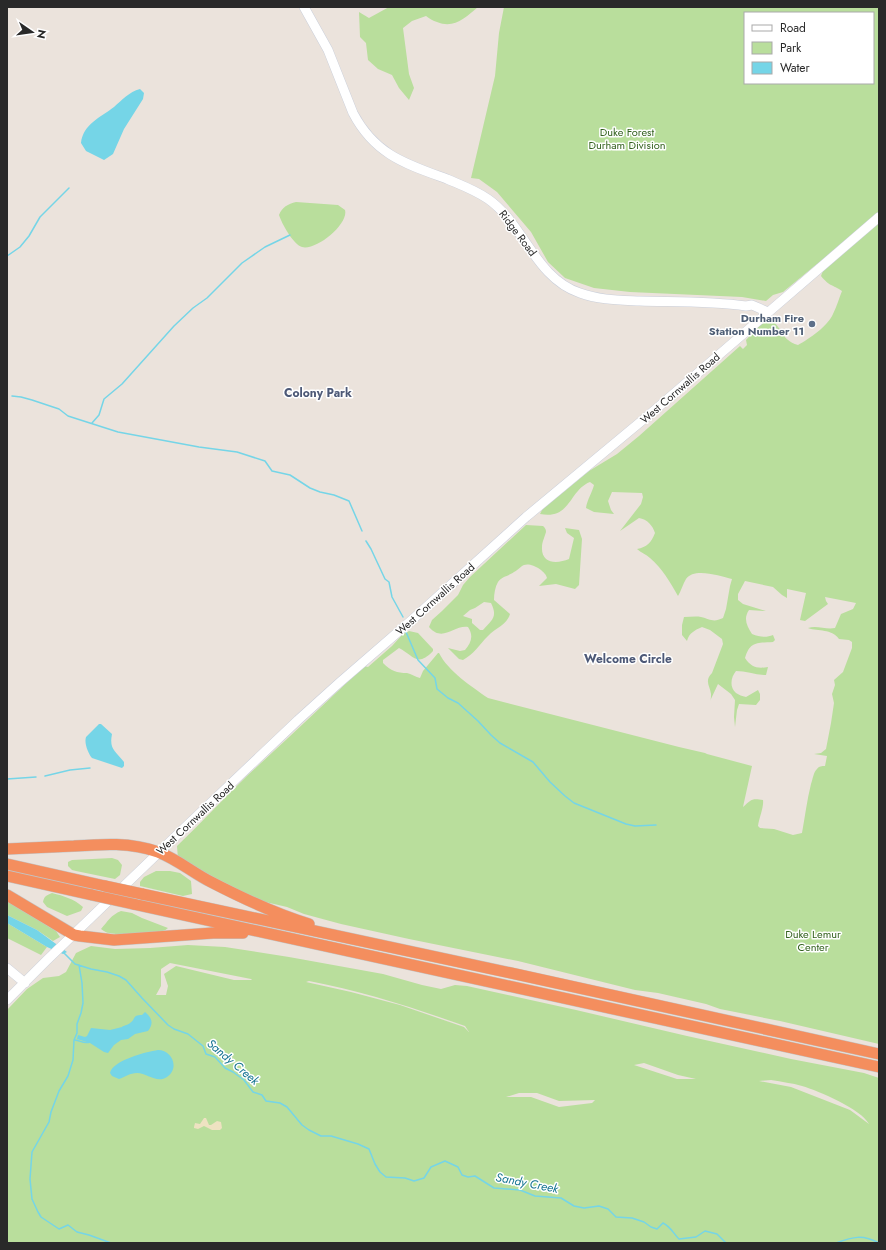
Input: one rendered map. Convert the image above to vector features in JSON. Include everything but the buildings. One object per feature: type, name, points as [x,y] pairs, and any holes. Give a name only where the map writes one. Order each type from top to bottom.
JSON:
[{"type":"highway","points":[[7,849],[113,844],[133,846],[159,852],[211,882],[271,910],[301,921],[394,948]]},
{"type":"highway","points":[[7,864],[879,1054]]},
{"type":"highway","points":[[7,876],[879,1067]]},
{"type":"highway","points":[[7,895],[74,935],[114,940],[213,933],[266,933]]},
{"type":"street","name":"Ridge Road","points":[[304,7],[310,15],[328,50],[353,113],[372,140],[382,150],[397,159],[468,188],[488,199],[507,216],[539,262],[562,285],[575,292],[601,298],[746,306],[752,305],[768,312]]},
{"type":"street","name":"West Cornwallis Road","points":[[7,1000],[159,852],[298,720],[526,517],[656,409],[879,217]]},
{"type":"street","points":[[746,306],[760,320]]},
{"type":"street","points":[[7,968],[25,983]]},
{"type":"green space","points":[[389,7],[478,7],[464,18],[454,23],[443,24],[426,16],[412,21],[403,28],[409,74],[414,88],[409,100],[399,88],[392,75],[378,69],[368,60],[366,43],[360,37],[359,12],[369,18]]},
{"type":"green space","name":"Duke Forest Durham Division","points":[[504,7],[879,7],[879,1044],[720,1009],[706,1004],[658,993],[635,990],[518,961],[341,924],[304,914],[287,907],[261,901],[178,859],[177,846],[239,784],[364,666],[368,667],[402,635],[409,631],[418,633],[433,649],[433,651],[423,659],[419,659],[412,657],[399,648],[383,660],[383,663],[391,670],[407,673],[420,678],[423,671],[439,653],[454,672],[488,698],[752,766],[743,807],[752,800],[763,800],[758,826],[760,828],[774,829],[793,835],[802,833],[808,796],[814,774],[819,767],[825,766],[827,756],[814,754],[821,753],[826,749],[834,703],[832,694],[835,685],[834,680],[843,672],[852,648],[852,642],[849,640],[839,639],[829,632],[808,628],[835,628],[841,614],[853,609],[856,603],[825,597],[828,604],[805,621],[800,620],[806,593],[787,589],[787,598],[773,587],[745,581],[738,594],[738,600],[743,604],[766,611],[749,610],[747,613],[746,622],[752,634],[763,637],[773,635],[775,640],[773,642],[755,644],[749,648],[745,658],[755,667],[768,667],[766,675],[736,671],[733,676],[732,688],[736,693],[746,697],[758,690],[760,694],[760,700],[756,705],[739,704],[735,727],[735,700],[731,694],[718,684],[710,701],[711,694],[708,679],[712,673],[723,644],[722,639],[710,630],[702,627],[691,634],[687,641],[682,635],[684,617],[699,617],[714,620],[723,618],[732,579],[708,573],[690,575],[686,579],[678,596],[669,580],[658,566],[637,549],[646,546],[655,533],[649,523],[639,518],[620,531],[641,504],[643,497],[642,493],[612,492],[608,501],[614,514],[594,512],[586,508],[594,485],[590,482],[583,486],[564,509],[558,513],[550,515],[540,514],[543,508],[589,471],[617,454],[639,436],[740,346],[743,349],[747,345],[746,340],[763,323],[769,319],[774,322],[788,340],[798,345],[813,336],[831,319],[842,291],[824,280],[821,276],[824,268],[817,264],[783,292],[773,295],[766,301],[742,297],[630,292],[594,288],[565,278],[548,262],[531,232],[497,192],[479,179],[471,178],[495,76],[499,33]]},
{"type":"green space","points":[[296,202],[338,205],[345,210],[345,216],[337,229],[323,241],[308,247],[302,247],[292,238],[279,215],[286,206]]},
{"type":"green space","points":[[526,525],[543,526],[545,528],[546,532],[542,545],[542,553],[547,560],[555,562],[569,559],[574,538],[567,533],[565,528],[579,530],[582,539],[579,585],[575,589],[556,584],[539,586],[547,578],[546,575],[538,568],[527,564],[501,578],[496,586],[494,600],[510,614],[504,624],[491,633],[467,658],[463,660],[459,659],[448,648],[460,651],[465,650],[471,639],[471,633],[468,627],[458,628],[444,634],[434,632],[429,627],[432,620],[458,595],[463,585]],"holes":[[[484,602],[491,603],[494,615],[483,630],[480,630],[472,623],[472,619],[463,616]]]},
{"type":"green space","points":[[112,858],[118,860],[122,865],[120,875],[115,879],[72,870],[68,866],[68,862],[72,860]]},
{"type":"green space","points":[[156,871],[180,873],[191,881],[192,894],[183,896],[140,886],[140,882],[144,877]]},
{"type":"green space","points":[[52,893],[76,902],[83,907],[81,911],[67,916],[47,907],[43,900],[46,896]]},
{"type":"green space","points":[[7,901],[56,931],[60,937],[53,941],[37,930],[7,915]]},
{"type":"green space","points":[[121,911],[132,913],[168,928],[157,933],[140,935],[107,933],[101,929],[112,916]]},
{"type":"green space","points":[[7,923],[47,947],[41,955],[7,938]]},
{"type":"green space","points":[[188,945],[225,947],[383,974],[441,989],[455,985],[467,986],[791,1059],[864,1073],[879,1078],[879,1243],[7,1243],[7,1010],[27,989],[43,978],[59,976],[66,972],[76,953],[91,946],[115,949]],"holes":[[[170,963],[252,980],[234,980],[176,966],[164,974],[168,986],[166,995],[156,995],[161,986],[161,969]],[[309,981],[329,985],[388,1000],[465,1026],[469,1032],[464,1027],[400,1005],[306,982]],[[644,1063],[678,1075],[696,1079],[677,1079],[634,1065]],[[771,1080],[791,1083],[819,1092],[858,1112],[869,1124],[850,1110],[791,1087],[759,1081]],[[519,1093],[537,1093],[559,1101],[595,1100],[592,1103],[559,1107],[531,1097],[506,1097]]]},
{"type":"sand","points":[[204,1118],[206,1118],[209,1125],[217,1121],[221,1122],[222,1128],[220,1130],[212,1130],[204,1126],[198,1129],[194,1128],[195,1123],[200,1124]]},
{"type":"water","points":[[140,89],[144,93],[143,99],[124,129],[113,154],[104,160],[86,151],[81,143],[82,136],[89,126],[129,94]]},
{"type":"water","points":[[99,724],[101,724],[112,734],[112,747],[124,762],[124,766],[122,768],[92,758],[89,753],[86,745],[86,737]]},
{"type":"water","points":[[7,915],[37,930],[67,952],[63,954],[47,947],[7,923]]},
{"type":"water","points":[[145,1012],[149,1016],[152,1023],[148,1031],[135,1034],[128,1039],[121,1040],[114,1045],[108,1053],[90,1043],[77,1039],[78,1035],[85,1037],[87,1036],[91,1028],[110,1030],[122,1027],[132,1022],[135,1016],[142,1015]]},
{"type":"water","points":[[158,1050],[167,1053],[173,1060],[174,1065],[171,1073],[163,1079],[156,1079],[141,1073],[134,1073],[119,1079],[112,1076],[110,1073],[112,1068],[117,1064],[131,1057]]},
{"type":"waterway","points":[[7,256],[20,247],[29,236],[40,217],[69,188]]},
{"type":"waterway","points":[[92,423],[99,415],[104,399],[122,384],[174,326],[193,308],[207,298],[242,263],[265,247],[290,235]]},
{"type":"waterway","points":[[12,396],[32,400],[59,409],[68,416],[118,432],[199,447],[237,452],[265,461],[272,471],[290,475],[310,488],[349,501],[362,531]]},
{"type":"waterway","points":[[366,541],[385,579],[389,582],[392,597],[403,617]]},
{"type":"waterway","points":[[406,632],[418,660],[435,678],[437,689],[448,698],[458,703],[500,743],[533,762],[550,782],[574,803],[626,824],[635,826],[656,825]]},
{"type":"waterway","points":[[45,776],[70,770],[90,768]]},
{"type":"waterway","points":[[7,779],[36,777]]},
{"type":"waterway","name":"Sandy Creek","points":[[64,953],[75,964],[107,972],[126,980],[168,1025],[188,1034],[203,1046],[206,1054],[215,1057],[225,1068],[244,1080],[253,1092],[262,1095],[266,1101],[280,1103],[287,1107],[302,1125],[309,1130],[321,1136],[331,1136],[369,1149],[375,1164],[380,1172],[386,1177],[405,1178],[414,1181],[424,1178],[431,1167],[445,1161],[458,1167],[462,1175],[468,1177],[475,1176],[494,1188],[520,1190],[535,1196],[561,1198],[574,1206],[584,1208],[599,1206],[608,1209],[616,1217],[632,1218],[657,1229],[663,1223],[670,1228],[679,1239],[696,1237],[705,1231],[717,1234],[726,1243]]},
{"type":"waterway","points":[[79,965],[83,1003],[77,1024],[77,1033],[74,1040],[73,1060],[68,1076],[59,1091],[49,1122],[32,1152],[30,1179],[32,1199],[41,1217],[59,1229],[68,1225],[77,1232],[111,1243]]},
{"type":"waterway","points":[[75,1040],[84,1043],[90,1042]]},
{"type":"waterway","name":"Sandy Creek","points":[[836,1243],[858,1237],[868,1238],[879,1243]]},
{"type":"place","name":"Durham Fire Station Number 11","points":[[812,324]]},
{"type":"district","name":"Colony Park","points":[[318,393]]},
{"type":"district","name":"Welcome Circle","points":[[628,659]]},
{"type":"park label","name":"Duke Lemur Center","points":[[813,940]]}]
